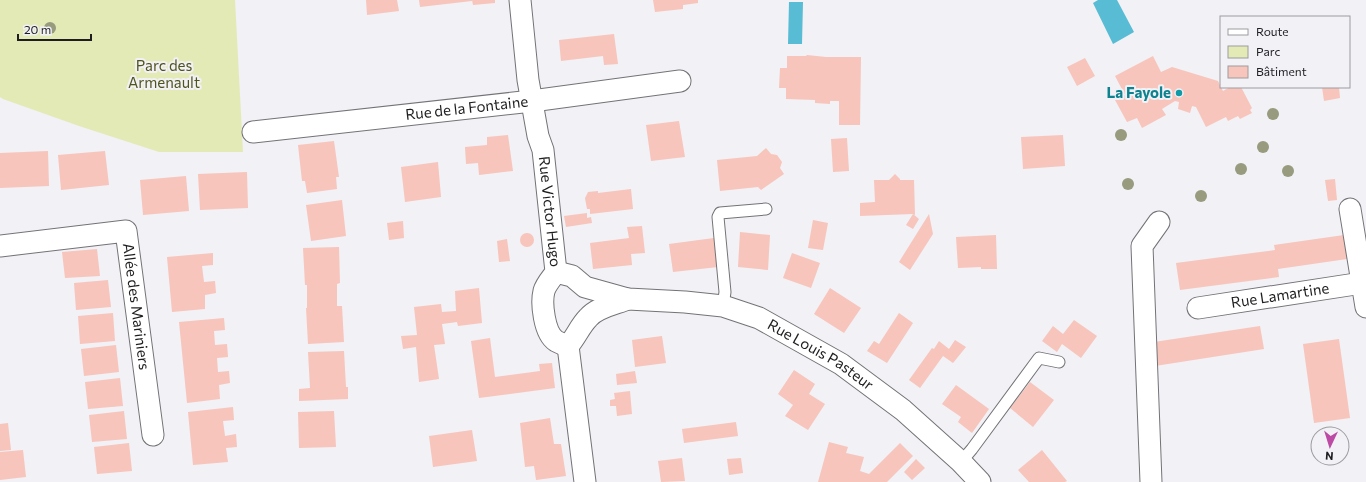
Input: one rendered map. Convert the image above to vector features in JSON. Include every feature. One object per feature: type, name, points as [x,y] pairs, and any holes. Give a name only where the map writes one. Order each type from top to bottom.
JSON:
[{"type":"street","name":"Rue Victor Hugo","points":[[520,0],[528,80],[538,136],[543,150],[556,272],[545,290],[543,300],[544,313],[546,325],[555,341],[568,346]]},
{"type":"street","name":"Rue de la Fontaine","points":[[252,132],[532,101],[680,81]]},
{"type":"street","points":[[1350,209],[1362,255],[1362,283],[1366,307]]},
{"type":"street","points":[[1151,482],[1142,246],[1159,222]]},
{"type":"street","name":"Allée des Mariniers","points":[[0,246],[126,231],[153,435]]},
{"type":"street","name":"Rue Louis Pasteur","points":[[556,272],[572,276],[586,288],[628,299],[723,306],[759,318],[841,364],[903,410],[961,462],[980,482]]},
{"type":"street","name":"Rue Lamartine","points":[[1198,308],[1362,283]]},
{"type":"street","name":"Rue Louis Pasteur","points":[[568,346],[589,317],[602,309],[628,299]]},
{"type":"street","points":[[568,346],[585,482]]},
{"type":"lane","points":[[723,306],[725,292],[718,217],[720,213],[766,209]]},
{"type":"lane","points":[[961,462],[1039,358],[1060,362]]},
{"type":"green space","name":"Parc des Armenault","points":[[0,0],[235,0],[243,152],[159,152],[3,99],[0,97]]},
{"type":"water","points":[[1098,0],[1117,0],[1134,32],[1113,44],[1093,3]]},
{"type":"water","points":[[789,2],[803,2],[802,44],[788,44]]},
{"type":"building","points":[[366,0],[397,0],[399,11],[367,15]]},
{"type":"building","points":[[419,0],[472,0],[472,1],[420,7]]},
{"type":"building","points":[[472,0],[495,0],[495,3],[473,5]]},
{"type":"building","points":[[653,0],[698,0],[698,3],[683,5],[683,9],[655,12]]},
{"type":"building","points":[[614,34],[618,64],[604,65],[603,56],[561,61],[559,40]]},
{"type":"building","points":[[807,55],[826,57],[861,57],[860,125],[839,125],[839,101],[830,101],[830,104],[815,103],[815,100],[786,99],[786,88],[779,88],[780,68],[787,68],[787,56]]},
{"type":"building","name":"La Fayole","points":[[1153,56],[1161,72],[1172,67],[1218,81],[1220,88],[1223,91],[1228,88],[1242,88],[1252,108],[1250,110],[1252,113],[1240,119],[1238,116],[1228,121],[1226,117],[1206,127],[1196,107],[1192,106],[1190,113],[1178,109],[1179,102],[1175,101],[1162,109],[1166,115],[1142,128],[1137,118],[1127,122],[1115,100],[1125,95],[1115,76]]},
{"type":"building","points":[[1085,58],[1095,76],[1077,86],[1067,67]]},
{"type":"building","points":[[1322,88],[1339,88],[1340,98],[1324,101]]},
{"type":"building","points":[[679,121],[685,157],[651,161],[646,125]]},
{"type":"building","points":[[508,135],[513,171],[479,175],[478,163],[466,164],[465,147],[487,145],[487,137]]},
{"type":"building","points":[[1063,135],[1065,166],[1023,169],[1021,137]]},
{"type":"building","points":[[847,138],[849,171],[833,172],[831,139]]},
{"type":"building","points":[[334,141],[339,177],[336,177],[337,189],[307,193],[305,181],[302,181],[298,145]]},
{"type":"building","points":[[766,148],[771,154],[777,155],[782,162],[780,168],[784,174],[761,190],[758,187],[720,191],[717,160],[757,156]]},
{"type":"building","points":[[48,151],[49,186],[0,188],[0,153]]},
{"type":"building","points":[[105,151],[109,185],[61,190],[58,155]]},
{"type":"building","points":[[438,162],[441,197],[405,202],[401,167]]},
{"type":"building","points":[[247,172],[248,208],[200,210],[198,174]]},
{"type":"building","points":[[895,174],[900,180],[914,180],[915,215],[860,216],[860,203],[875,202],[874,180],[889,180]]},
{"type":"building","points":[[186,176],[189,211],[143,215],[140,180]]},
{"type":"building","points":[[1335,179],[1337,200],[1328,201],[1325,180]]},
{"type":"building","points":[[631,189],[633,209],[590,214],[590,209],[587,209],[585,198],[588,192],[598,191],[598,193]]},
{"type":"building","points":[[342,200],[346,236],[311,241],[306,205]]},
{"type":"building","points":[[587,213],[587,218],[591,217],[592,223],[566,227],[564,216]]},
{"type":"building","points":[[913,214],[919,219],[913,229],[906,225]]},
{"type":"building","points":[[929,214],[933,234],[910,270],[899,262]]},
{"type":"building","points":[[813,220],[828,223],[823,250],[808,248]]},
{"type":"building","points":[[403,221],[404,238],[389,240],[387,223]]},
{"type":"building","points":[[642,226],[645,253],[631,254],[632,265],[593,269],[590,243],[629,238],[627,227]]},
{"type":"building","points":[[740,232],[770,235],[768,270],[738,267]]},
{"type":"building","points":[[527,233],[532,235],[534,240],[532,245],[527,247],[522,245],[520,240],[522,235]]},
{"type":"building","points":[[996,235],[997,269],[981,269],[981,267],[958,268],[956,237]]},
{"type":"building","points":[[1344,235],[1347,259],[1278,269],[1279,277],[1180,290],[1176,263],[1275,250],[1274,245]]},
{"type":"building","points":[[714,238],[718,267],[673,272],[669,244]]},
{"type":"building","points":[[507,239],[510,261],[499,262],[497,241]]},
{"type":"building","points":[[339,247],[340,283],[337,284],[337,306],[342,306],[344,342],[308,344],[306,308],[307,285],[305,285],[303,248]]},
{"type":"building","points":[[97,249],[100,276],[65,278],[62,252]]},
{"type":"building","points":[[213,253],[213,265],[202,266],[204,282],[215,281],[216,293],[205,295],[205,309],[172,312],[167,257]]},
{"type":"building","points":[[792,253],[820,263],[811,288],[783,278]]},
{"type":"building","points":[[108,280],[111,307],[76,310],[74,283]]},
{"type":"building","points":[[479,288],[482,323],[458,326],[457,322],[442,324],[445,344],[434,345],[439,379],[419,382],[416,347],[403,349],[401,336],[417,335],[414,307],[441,304],[442,312],[456,311],[455,291]]},
{"type":"building","points":[[830,288],[861,308],[844,333],[814,314]]},
{"type":"building","points":[[113,313],[115,341],[80,344],[78,316]]},
{"type":"building","points":[[899,313],[913,323],[887,363],[867,351],[874,341],[879,344]]},
{"type":"building","points":[[224,318],[225,330],[214,331],[215,345],[227,344],[228,357],[217,358],[218,372],[229,371],[230,383],[219,385],[220,399],[187,403],[179,322]]},
{"type":"building","points":[[1074,320],[1097,336],[1081,358],[1062,344],[1057,352],[1042,341],[1053,326],[1063,334]]},
{"type":"building","points":[[1260,326],[1264,349],[1155,366],[1154,342]]},
{"type":"building","points":[[662,336],[666,363],[635,367],[632,340]]},
{"type":"building","points":[[490,338],[495,377],[540,371],[539,364],[552,363],[555,388],[479,398],[471,341]]},
{"type":"building","points":[[1339,339],[1350,418],[1314,423],[1303,344]]},
{"type":"building","points":[[955,340],[966,347],[953,363],[943,356],[920,388],[909,380],[932,348],[934,349],[939,341],[949,349]]},
{"type":"building","points":[[116,345],[119,372],[84,376],[81,349]]},
{"type":"building","points":[[344,351],[348,399],[299,401],[299,389],[310,388],[308,352]]},
{"type":"building","points":[[794,370],[815,384],[809,394],[825,404],[808,430],[785,416],[793,405],[778,394]]},
{"type":"building","points":[[635,371],[637,383],[617,385],[616,374]]},
{"type":"building","points":[[120,378],[123,406],[88,409],[85,382]]},
{"type":"building","points":[[1030,382],[1054,400],[1033,427],[1010,408]]},
{"type":"building","points":[[956,385],[989,409],[972,433],[958,422],[961,417],[942,404]]},
{"type":"building","points":[[630,391],[632,414],[617,416],[616,406],[610,406],[610,400],[615,399],[614,393]]},
{"type":"building","points":[[233,407],[234,420],[223,421],[225,436],[236,434],[237,447],[226,448],[228,462],[193,465],[188,412]]},
{"type":"building","points":[[124,411],[127,439],[92,442],[89,415]]},
{"type":"building","points":[[334,411],[336,447],[299,448],[298,412]]},
{"type":"building","points":[[550,418],[554,444],[561,444],[566,476],[536,480],[534,466],[525,467],[520,423]]},
{"type":"building","points":[[736,422],[738,436],[684,443],[682,429]]},
{"type":"building","points":[[8,423],[11,450],[0,451],[0,424]]},
{"type":"building","points":[[472,430],[477,461],[433,467],[429,436]]},
{"type":"building","points":[[829,442],[848,447],[846,453],[864,457],[860,471],[869,474],[900,443],[913,456],[887,482],[818,482]]},
{"type":"building","points":[[129,443],[132,471],[97,474],[94,447]]},
{"type":"building","points":[[23,450],[26,477],[0,480],[0,452]]},
{"type":"building","points":[[1042,450],[1067,481],[1029,482],[1018,470]]},
{"type":"building","points":[[682,458],[685,481],[661,482],[658,461]]},
{"type":"building","points":[[741,458],[743,473],[729,475],[727,459]]},
{"type":"building","points":[[916,459],[925,468],[912,480],[904,472]]},
{"type":"place","name":"La Fayole","points":[[1179,93]]}]
